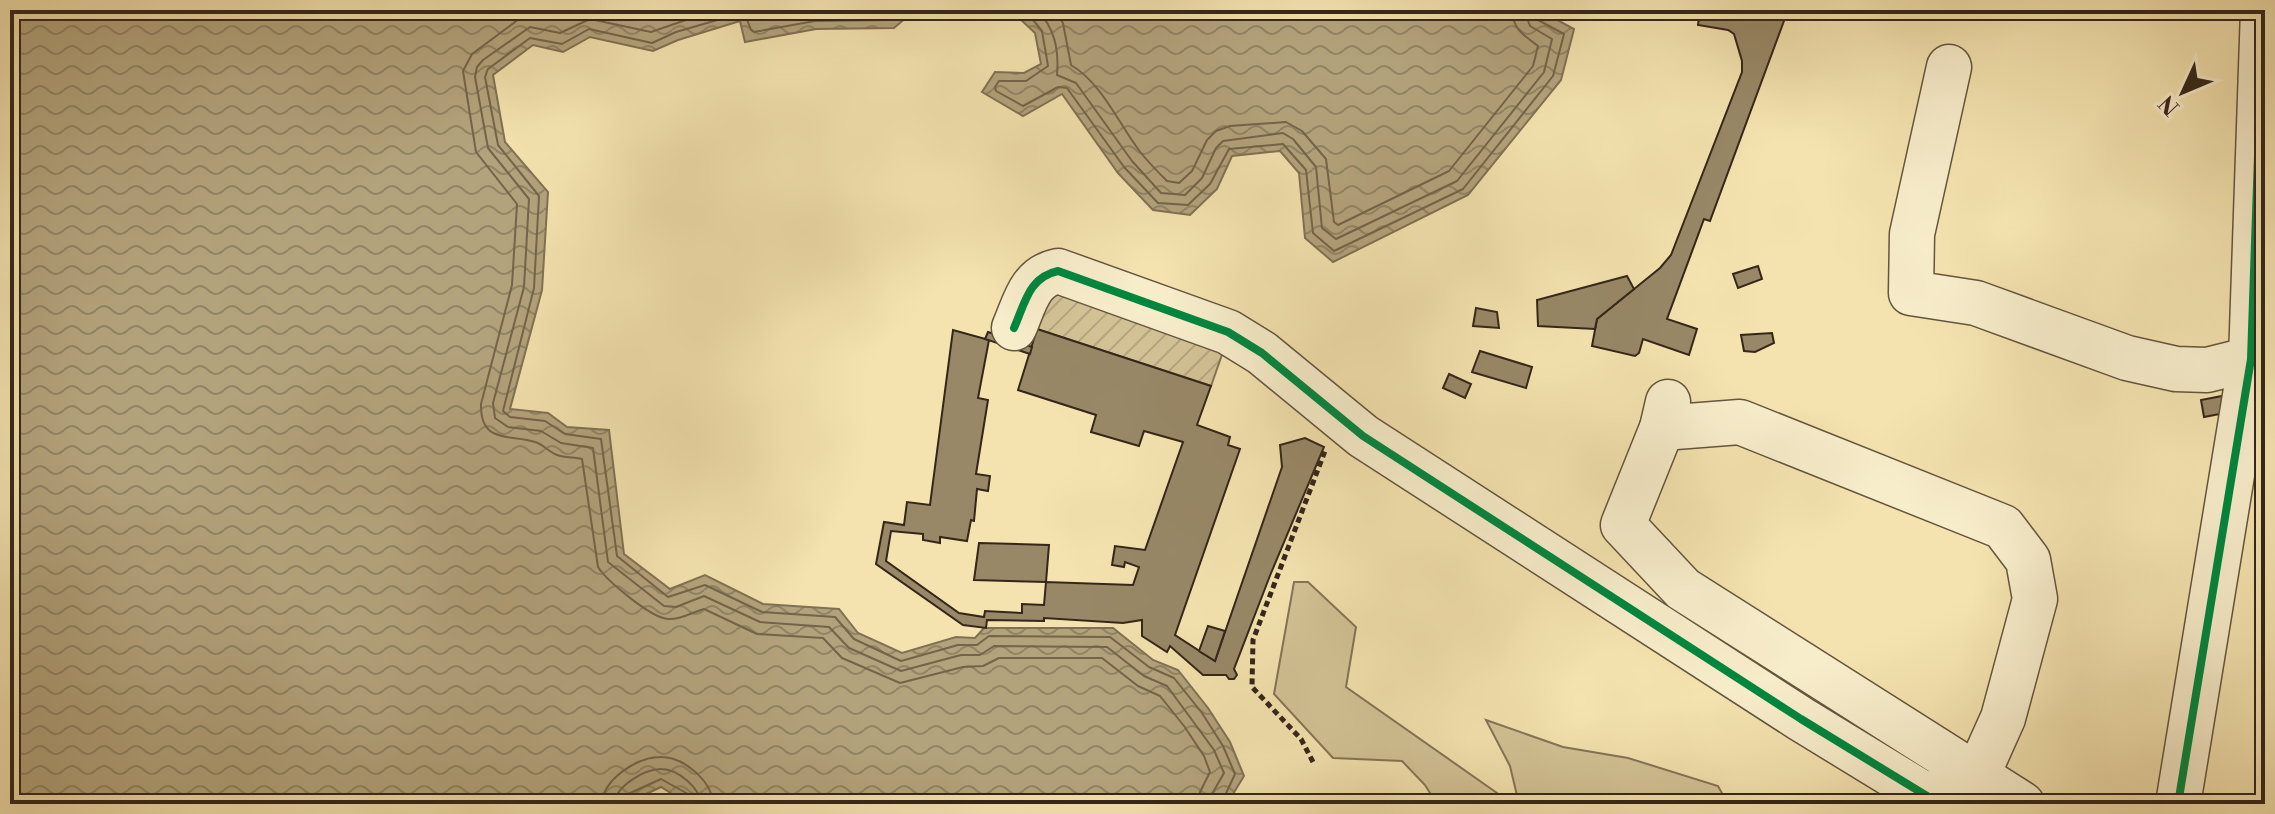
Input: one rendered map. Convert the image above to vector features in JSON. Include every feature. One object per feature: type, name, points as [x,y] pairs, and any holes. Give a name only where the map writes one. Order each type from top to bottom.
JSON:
[{"type":"street","points":[[2178,804],[2251,359],[2263,10]]},
{"type":"street","points":[[1949,67],[1912,234],[1911,293],[1976,303],[2127,358],[2176,369],[2207,370],[2251,359]]},
{"type":"street","points":[[1014,328],[1031,288],[1043,274],[1058,271],[1228,332],[1262,353],[1363,436],[1801,719],[1933,800],[1977,776],[2003,718],[2035,599],[2028,560],[2003,527],[1740,422],[1665,415],[1623,525],[1683,589],[1977,776],[2022,804]]},
{"type":"path","points":[[1313,762],[1301,739],[1252,687],[1253,640],[1328,442],[1363,436]]},
{"type":"green space","points":[[2152,10],[2246,10],[2245,18]]},
{"type":"green space","points":[[1048,291],[1224,349],[1211,386],[1037,329],[1033,312]]},
{"type":"green space","points":[[1294,582],[1308,582],[1356,627],[1346,687],[1507,800],[1508,804],[1437,804],[1425,785],[1402,761],[1333,758],[1274,694]]},
{"type":"green space","points":[[1486,720],[1563,747],[1628,758],[1718,786],[1728,804],[1519,804],[1510,766]]},
{"type":"water","points":[[10,10],[915,10],[894,28],[816,29],[745,42],[740,21],[653,51],[590,37],[563,52],[533,45],[493,75],[505,142],[548,192],[542,290],[510,409],[548,413],[567,427],[609,430],[624,554],[670,589],[705,575],[763,604],[839,609],[858,633],[902,653],[956,637],[975,638],[984,628],[1113,628],[1153,660],[1178,670],[1208,708],[1230,742],[1244,776],[1227,804],[688,804],[661,787],[625,804],[10,804]]},
{"type":"water","points":[[1017,10],[1539,10],[1574,29],[1561,80],[1468,195],[1333,262],[1305,238],[1299,173],[1280,151],[1232,156],[1217,189],[1190,215],[1153,210],[1118,173],[1062,94],[1023,116],[982,92],[995,72],[1024,73],[1041,64],[1035,33],[1017,16]]},
{"type":"building","points":[[1700,10],[1788,10],[1710,221],[1704,219],[1667,319],[1697,329],[1689,355],[1643,339],[1635,356],[1592,346],[1597,319],[1660,268],[1671,255],[1742,72],[1734,34],[1728,30],[1698,25]]},
{"type":"building","points":[[1758,266],[1762,279],[1738,288],[1733,274]]},
{"type":"building","points":[[1627,276],[1634,289],[1597,319],[1595,329],[1538,326],[1537,300]]},
{"type":"building","points":[[1476,308],[1497,312],[1499,328],[1473,326]]},
{"type":"building","points":[[1037,329],[1211,386],[1197,425],[1230,437],[1228,445],[1240,449],[1175,635],[1215,661],[1282,467],[1280,445],[1305,438],[1324,447],[1271,573],[1234,669],[1237,675],[1234,679],[1226,675],[1203,675],[1170,646],[1167,652],[1142,636],[1142,620],[1123,623],[1044,618],[1044,621],[987,620],[986,628],[963,625],[876,564],[884,522],[904,525],[907,502],[930,505],[953,330],[989,340],[978,398],[988,400],[976,474],[990,476],[988,491],[977,489],[974,521],[971,520],[967,541],[940,537],[940,543],[923,540],[923,534],[891,531],[886,561],[959,613],[984,617],[985,611],[1022,613],[1022,604],[1044,605],[1046,582],[1133,585],[1139,567],[1125,562],[1124,567],[1112,565],[1115,546],[1145,550],[1183,442],[1144,431],[1139,446],[1091,432],[1096,415],[1018,390]]},
{"type":"building","points":[[988,332],[1032,347],[1030,354],[985,339]]},
{"type":"building","points":[[1772,333],[1774,343],[1755,352],[1744,351],[1741,335]]},
{"type":"building","points":[[1480,351],[1532,367],[1526,388],[1472,372]]},
{"type":"building","points":[[1449,374],[1471,384],[1465,398],[1443,388]]},
{"type":"building","points":[[2222,396],[2225,413],[2204,417],[2201,400]]},
{"type":"building","points":[[979,543],[1049,545],[1046,582],[974,580]]},
{"type":"building","points":[[1208,626],[1225,631],[1215,661],[1199,651]]},
{"type":"cycle path","points":[[2178,804],[2251,359],[2263,10]]},
{"type":"cycle path","points":[[1014,328],[1034,285],[1048,274],[1058,271],[1228,332],[1262,353],[1363,436],[1801,719],[1940,804]]}]
